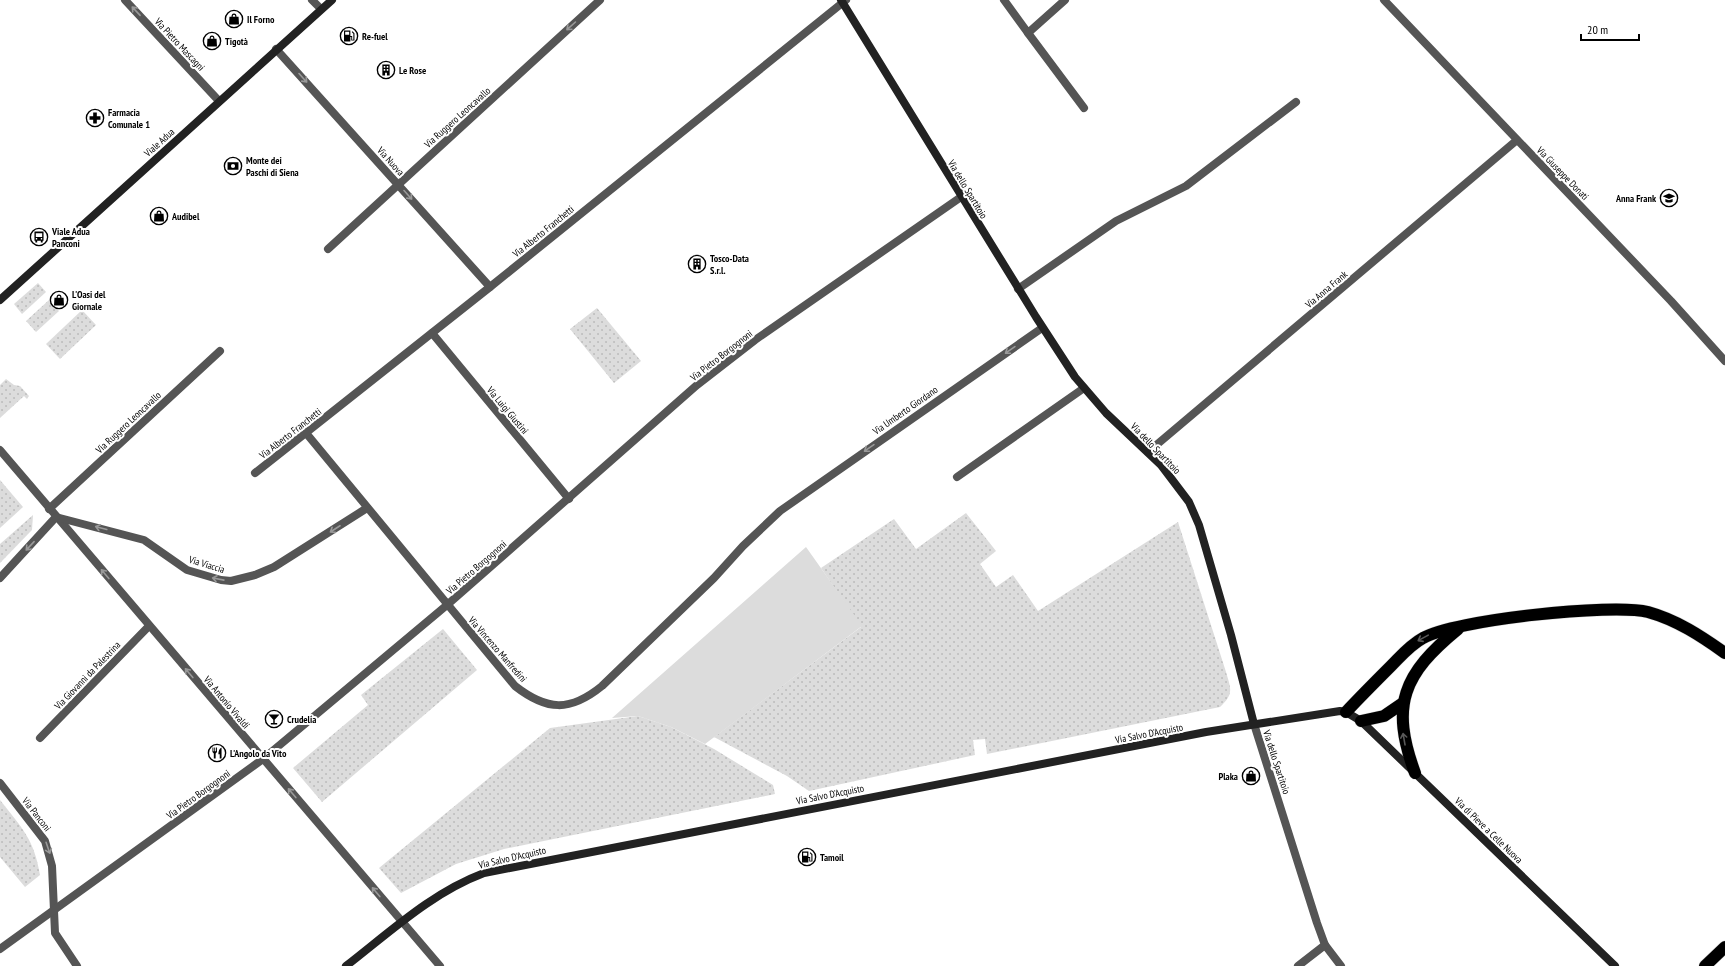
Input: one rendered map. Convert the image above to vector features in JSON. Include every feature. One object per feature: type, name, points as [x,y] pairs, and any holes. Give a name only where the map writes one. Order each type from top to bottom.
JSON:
[{"type":"highway","points":[[1346,712],[1416,642],[1427,635],[1460,626],[1498,620],[1594,609],[1637,610],[1655,614],[1686,627],[1725,653]]},
{"type":"highway","points":[[1415,774],[1403,734],[1403,703],[1410,681],[1424,659],[1460,626]]},
{"type":"highway","points":[[1361,721],[1384,716],[1403,703]]},
{"type":"highway","points":[[1704,966],[1725,947]]},
{"type":"main road","name":"Viale Adua","points":[[0,300],[332,0]]},
{"type":"main road","name":"Via dello Spartitoio","points":[[843,1],[1042,328],[1084,388],[1106,413],[1148,452],[1181,489],[1199,525],[1231,635],[1254,724]]},
{"type":"main road","name":"Via Salvo D'Acquisto","points":[[346,966],[401,922],[438,895],[457,884],[500,868],[1254,724],[1331,711],[1346,712]]},
{"type":"main road","name":"Via di Pieve a Celle Nuova","points":[[1346,712],[1361,721],[1615,966]]},
{"type":"street","name":"Via Pietro Mascagni","points":[[125,0],[219,101]]},
{"type":"street","points":[[312,0],[321,9]]},
{"type":"street","name":"Via Ruggero Leoncavallo","points":[[328,249],[600,0]]},
{"type":"street","points":[[1004,0],[1084,108]]},
{"type":"street","points":[[1028,33],[1065,0]]},
{"type":"street","name":"Via Giuseppe Donati","points":[[1384,0],[1671,301],[1725,361]]},
{"type":"street","name":"Via Alberto Franchetti","points":[[254,473],[490,287],[843,1]]},
{"type":"street","name":"Via Nuova","points":[[276,49],[490,287]]},
{"type":"street","points":[[1018,289],[1116,221],[1186,186],[1296,102]]},
{"type":"street","name":"Via Anna Frank","points":[[1148,452],[1517,140]]},
{"type":"street","name":"Via Pietro Borgognoni","points":[[0,949],[53,909],[263,759],[447,605],[697,385],[736,354],[961,197]]},
{"type":"street","name":"Via Umberto Giordano","points":[[780,511],[1042,328]]},
{"type":"street","name":"Via Luigi Giustini","points":[[432,333],[569,499]]},
{"type":"street","name":"Via Ruggero Leoncavallo","points":[[50,509],[220,351]]},
{"type":"street","points":[[956,477],[1084,388]]},
{"type":"street","name":"Via Vincenzo Manfredini","points":[[306,433],[503,673],[526,695],[553,705],[563,706],[575,703],[594,692],[780,511]]},
{"type":"street","name":"Via Antonio Vivaldi","points":[[0,450],[440,966]]},
{"type":"street","name":"Via Viaccia","points":[[56,517],[144,540],[187,570],[214,579],[231,581],[255,575],[274,567],[367,508]]},
{"type":"street","points":[[0,578],[56,517]]},
{"type":"street","name":"Via Giovanni da Palestrina","points":[[40,738],[149,626]]},
{"type":"street","name":"Via dello Spartitoio","points":[[1254,724],[1325,945],[1341,966]]},
{"type":"street","name":"Via Panconi","points":[[0,783],[46,841],[52,866],[53,909],[56,936],[77,966]]},
{"type":"street","points":[[1298,966],[1325,945]]},
{"type":"shaded area","points":[[38,283],[46,292],[22,314],[14,304]]},
{"type":"shaded area","points":[[49,300],[59,311],[36,332],[26,321]]},
{"type":"shaded area","points":[[597,308],[641,361],[614,383],[570,329]]},
{"type":"shaded area","points":[[82,310],[96,325],[60,359],[46,344]]},
{"type":"shaded area","points":[[6,379],[14,385],[20,386],[29,396],[27,399],[24,396],[0,418],[0,385]]},
{"type":"shaded area","points":[[0,480],[23,507],[0,528]]},
{"type":"shaded area","points":[[966,513],[996,551],[980,564],[996,587],[1013,575],[1038,611],[1178,522],[1228,678],[1230,691],[1228,698],[1220,707],[987,754],[985,739],[973,740],[975,755],[809,791],[787,776],[714,737],[861,627],[821,568],[894,519],[916,549]]},
{"type":"shaded area","points":[[33,515],[32,530],[0,563],[0,544]]},
{"type":"shaded area","points":[[806,547],[862,626],[705,744],[671,727],[638,716],[612,718]]},
{"type":"shaded area","points":[[443,629],[477,670],[322,802],[293,768],[368,705],[361,695]]},
{"type":"shaded area","points":[[638,716],[671,727],[714,749],[773,785],[775,794],[504,849],[456,864],[401,893],[379,868],[550,728]]},
{"type":"shaded area","points":[[0,800],[26,834],[34,852],[40,875],[25,887],[0,857]]},
{"type":"place","name":"Il Forno","points":[[234,19]]},
{"type":"place","name":"Re-fuel","points":[[349,36]]},
{"type":"place","name":"Tigotà","points":[[212,41]]},
{"type":"place","name":"Le Rose","points":[[386,70]]},
{"type":"place","name":"Farmacia Comunale 1","points":[[95,118]]},
{"type":"place","name":"Monte dei Paschi di Siena","points":[[233,166]]},
{"type":"place","name":"Anna Frank","points":[[1669,198]]},
{"type":"place","name":"Audibel","points":[[159,216]]},
{"type":"place","name":"Viale Adua Panconi","points":[[39,237]]},
{"type":"place","name":"Tosco-Data S.r.l.","points":[[697,264]]},
{"type":"place","name":"L'Oasi del Giornale","points":[[59,300]]},
{"type":"place","name":"Crudelia","points":[[274,719]]},
{"type":"place","name":"L'Angolo da Vito","points":[[217,753]]},
{"type":"place","name":"Plaka","points":[[1251,776]]},
{"type":"place","name":"Tamoil","points":[[807,857]]}]
